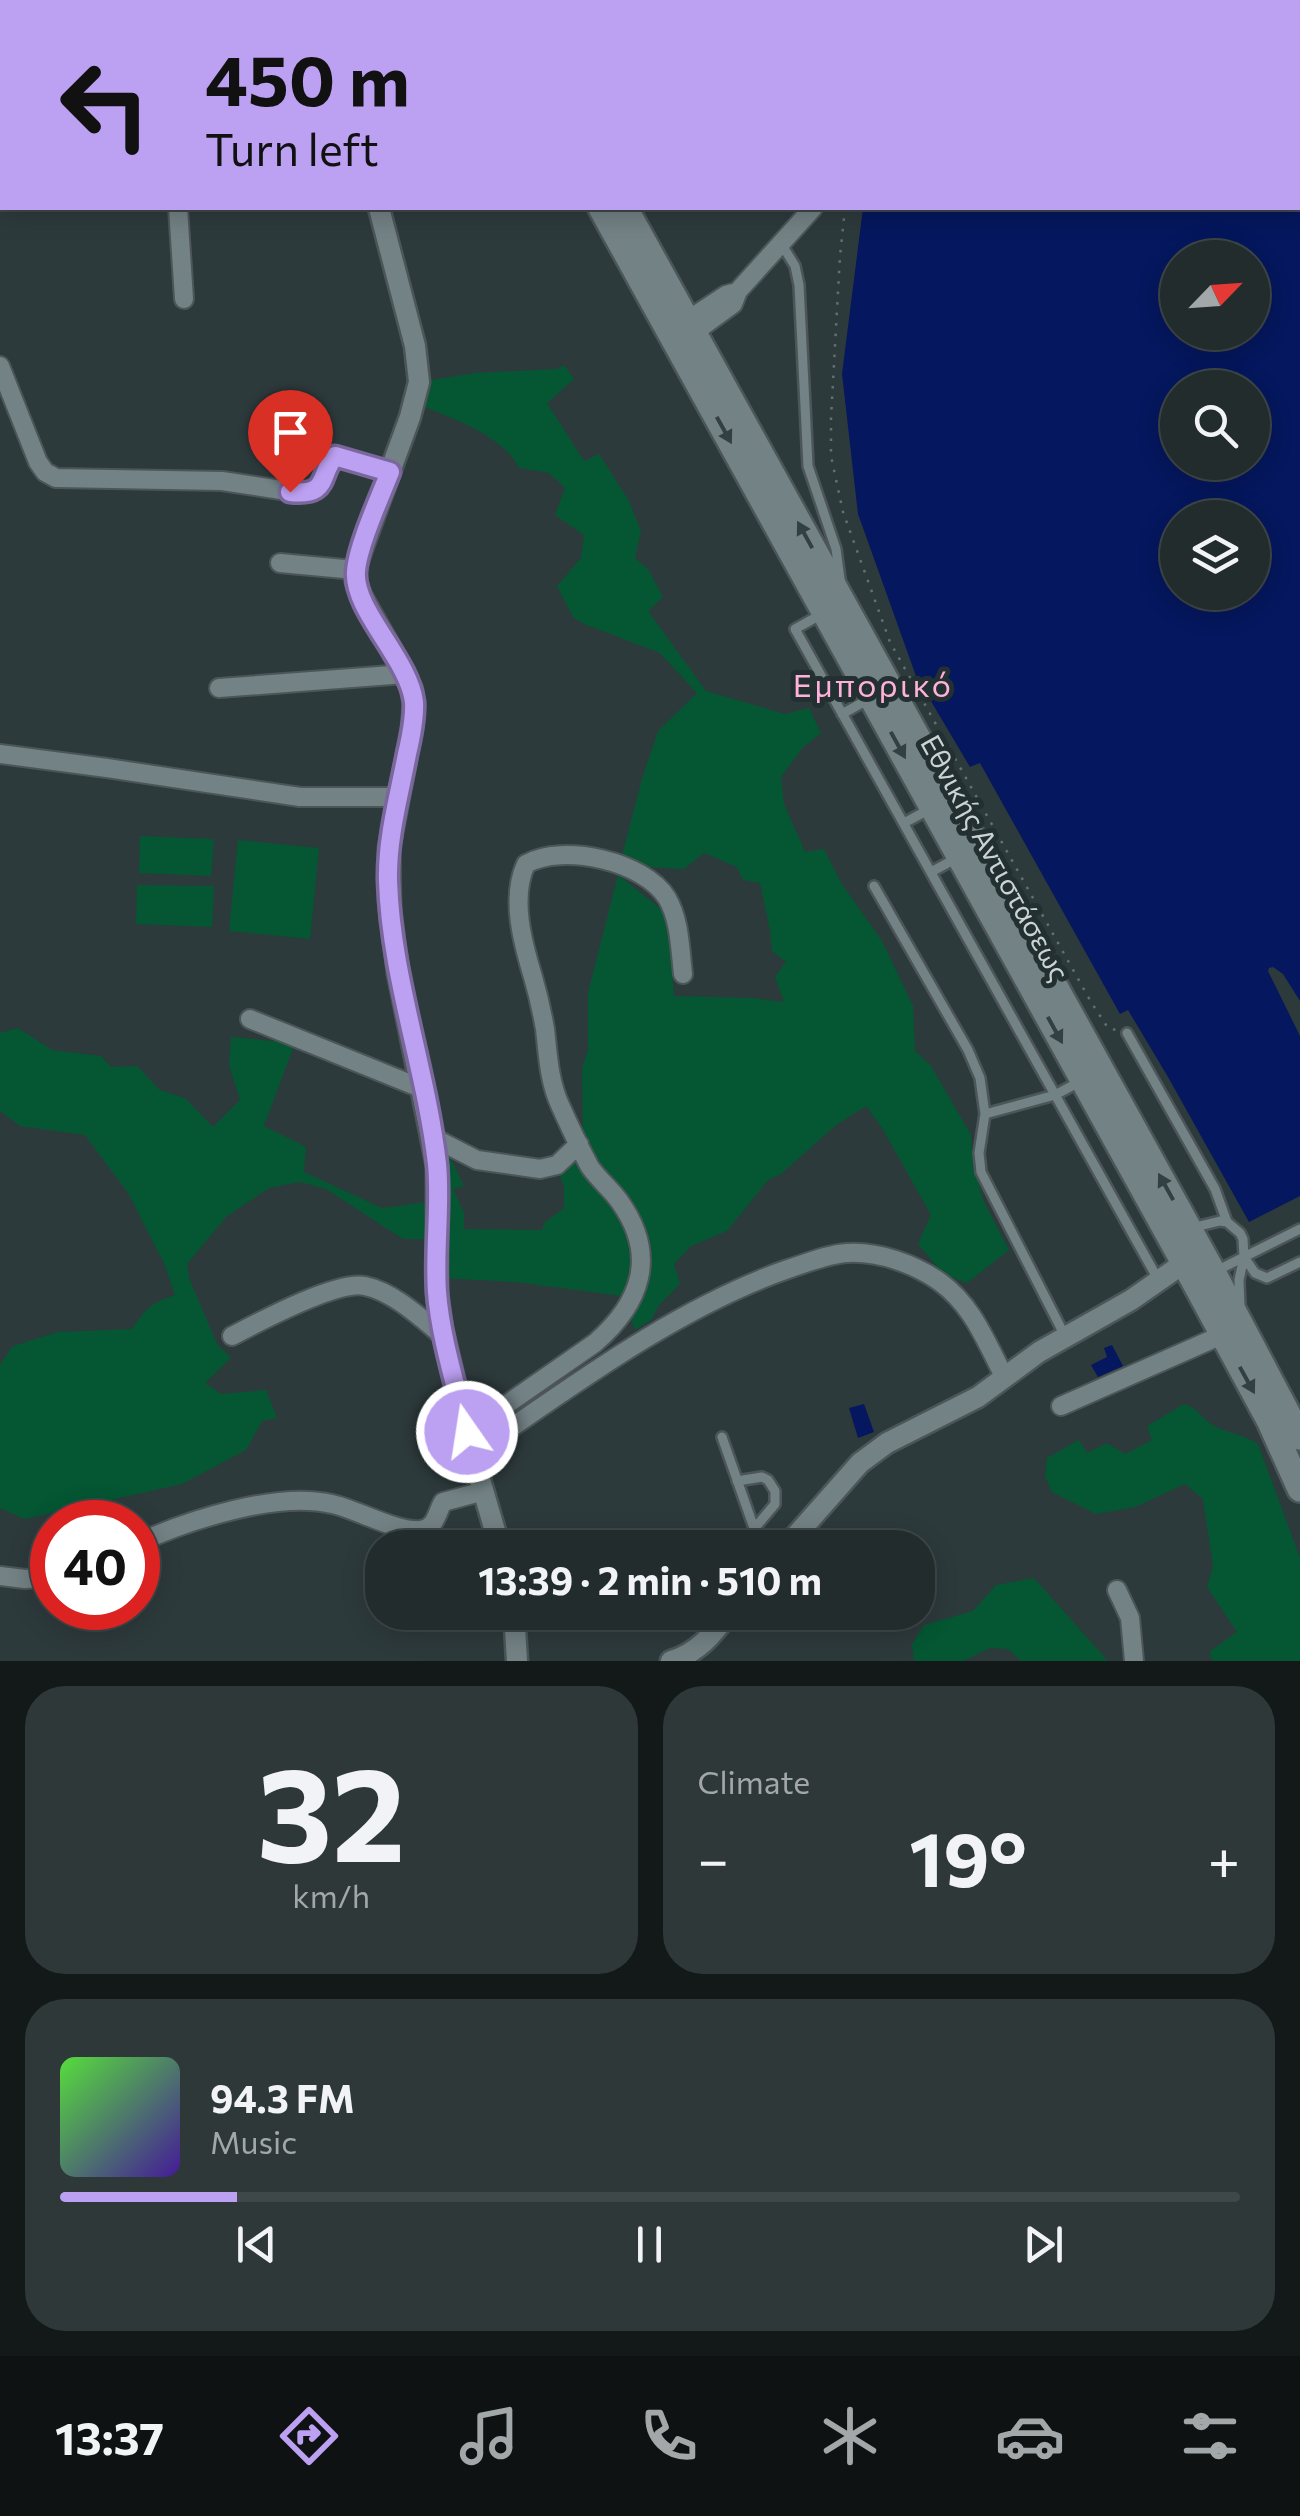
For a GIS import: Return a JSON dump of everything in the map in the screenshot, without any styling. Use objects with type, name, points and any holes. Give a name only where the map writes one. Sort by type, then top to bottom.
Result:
[{"type":"main road","name":"Εθνικής Αντιστάσεως","points":[[602,210],[682,333],[1189,1228],[1213,1272],[1233,1332],[1300,1489]]},
{"type":"main road","name":"Εθνικής Αντιστάσεως","points":[[626,210],[682,333]]},
{"type":"main road","name":"Εθνικής Αντιστάσεως","points":[[834,607],[872,698],[1184,1263],[1300,1437]]},
{"type":"street","points":[[178,210],[184,299]]},
{"type":"street","points":[[381,210],[415,346],[420,382],[356,570],[356,582],[412,690],[412,728],[389,848],[390,909],[398,973],[437,1166],[437,1294],[444,1337],[495,1530]]},
{"type":"street","points":[[682,333],[726,295],[738,292],[811,210]]},
{"type":"street","points":[[0,366],[38,462],[56,478],[222,481],[301,493],[324,480],[335,456],[390,472]]},
{"type":"street","points":[[280,564],[356,570]]},
{"type":"street","points":[[219,688],[406,674]]},
{"type":"street","points":[[0,754],[300,796],[398,798]]},
{"type":"street","points":[[467,1432],[595,1344],[624,1314],[642,1272],[641,1252],[630,1218],[590,1166],[553,1086],[544,1024],[523,948],[520,882],[526,864],[538,858],[581,856],[611,861],[648,878],[671,906],[683,974]]},
{"type":"street","points":[[250,1020],[423,1090]]},
{"type":"street","points":[[432,1137],[477,1160],[549,1169],[579,1144]]},
{"type":"street","points":[[473,1454],[584,1378],[702,1306],[765,1277],[847,1253],[901,1262],[939,1281],[972,1315],[1004,1376]]},
{"type":"street","points":[[800,1530],[873,1452],[978,1397],[1065,1336],[1120,1307],[1184,1263],[1199,1264],[1213,1272]]},
{"type":"street","points":[[232,1336],[284,1310],[354,1284],[382,1291],[444,1337]]},
{"type":"street","points":[[1061,1406],[1233,1332]]},
{"type":"street","points":[[160,1533],[250,1506],[314,1502],[424,1530],[434,1522],[443,1502],[484,1491]]},
{"type":"street","points":[[0,1576],[30,1579]]},
{"type":"street","points":[[1117,1590],[1130,1618],[1134,1661]]},
{"type":"street","points":[[515,1630],[517,1661]]},
{"type":"street","points":[[671,1661],[702,1645],[715,1630]]},
{"type":"lane","points":[[782,245],[799,285],[808,466],[840,566],[834,607],[795,629],[1159,1281]]},
{"type":"lane","points":[[842,714],[872,698]]},
{"type":"lane","points":[[904,824],[932,807]]},
{"type":"lane","points":[[931,872],[960,856]]},
{"type":"lane","points":[[874,886],[974,1063],[985,1114],[978,1153],[981,1172],[1065,1336]]},
{"type":"lane","points":[[1127,1033],[1215,1190],[1227,1222]]},
{"type":"lane","points":[[985,1114],[1055,1095],[1083,1080]]},
{"type":"lane","points":[[1189,1228],[1220,1221],[1240,1232],[1245,1247],[1233,1332]]},
{"type":"lane","points":[[1213,1272],[1300,1229]]},
{"type":"lane","points":[[1244,1257],[1263,1278],[1300,1262]]},
{"type":"lane","points":[[722,1437],[754,1529]]},
{"type":"lane","points":[[738,1481],[762,1477],[775,1490],[775,1504],[754,1529]]},
{"type":"path","points":[[845,210],[831,437],[831,456],[843,512],[899,659],[1091,1002],[1108,1028],[1127,1033]]},
{"type":"green space","points":[[564,365],[574,379],[547,403],[584,461],[599,454],[629,501],[641,531],[635,558],[648,569],[663,597],[648,611],[706,691],[785,714],[809,708],[821,733],[803,747],[781,777],[784,804],[805,852],[824,849],[841,883],[882,941],[913,1006],[915,1051],[931,1066],[971,1135],[983,1200],[1009,1250],[967,1283],[943,1274],[918,1244],[931,1215],[866,1106],[836,1125],[781,1174],[768,1180],[727,1231],[691,1246],[674,1264],[680,1284],[659,1305],[651,1320],[635,1330],[622,1296],[515,1282],[442,1278],[442,1239],[403,1239],[326,1189],[300,1182],[269,1188],[226,1217],[187,1264],[189,1278],[217,1344],[231,1358],[205,1383],[221,1394],[266,1390],[277,1418],[262,1421],[246,1450],[182,1484],[110,1500],[30,1500],[30,1518],[25,1519],[0,1508],[0,1365],[13,1346],[58,1332],[132,1329],[150,1307],[175,1295],[164,1263],[128,1193],[85,1135],[20,1126],[0,1111],[0,1033],[18,1028],[52,1050],[101,1056],[111,1067],[137,1066],[160,1090],[185,1098],[213,1127],[240,1100],[229,1065],[231,1037],[295,1043],[264,1126],[306,1147],[304,1172],[382,1208],[442,1200],[439,1145],[449,1150],[464,1186],[453,1189],[464,1213],[464,1229],[542,1230],[544,1223],[564,1208],[560,1175],[568,1148],[583,1138],[582,1068],[588,1049],[588,993],[618,875],[661,909],[669,928],[674,996],[784,1002],[775,977],[786,962],[772,951],[760,883],[743,880],[737,867],[704,853],[684,869],[646,867],[621,859],[658,731],[697,693],[660,653],[573,617],[557,586],[581,558],[584,535],[555,515],[565,488],[549,473],[519,468],[502,447],[476,430],[421,406],[419,382],[475,373],[557,369]]},
{"type":"green space","points":[[140,836],[214,839],[211,876],[139,873]]},
{"type":"green space","points":[[238,840],[319,848],[310,939],[229,931]]},
{"type":"green space","points":[[137,885],[214,886],[212,927],[136,924]]},
{"type":"green space","points":[[1184,1404],[1216,1427],[1258,1444],[1300,1558],[1300,1661],[1213,1661],[1209,1652],[1237,1632],[1207,1587],[1213,1566],[1203,1499],[1185,1484],[1135,1507],[1096,1514],[1052,1492],[1045,1476],[1047,1458],[1079,1440],[1087,1453],[1107,1443],[1125,1454],[1152,1440],[1147,1426]]},
{"type":"green space","points":[[1034,1578],[1108,1661],[1021,1661],[1008,1649],[990,1648],[963,1661],[914,1661],[912,1644],[921,1630],[935,1630],[935,1622],[973,1611],[996,1585]]},
{"type":"shaded area","points":[[863,210],[1300,210],[1300,1001],[1283,974],[1273,967],[1268,971],[1300,1036],[1300,1196],[1249,1222],[1128,1010],[1120,1014],[980,763],[970,767],[916,676],[858,514],[842,374]]},
{"type":"shaded area","points":[[1112,1345],[1123,1366],[1098,1377],[1091,1365],[1107,1357],[1104,1348]]},
{"type":"shaded area","points":[[864,1404],[874,1432],[858,1438],[849,1408]]},
{"type":"district","name":"Εμπορικό","points":[[873,686]]},
{"type":"route","points":[[290,492],[301,493],[319,486],[335,456],[390,472],[360,554],[356,582],[412,690],[412,728],[389,848],[390,909],[398,973],[437,1166],[437,1294],[442,1329],[467,1432]]}]
